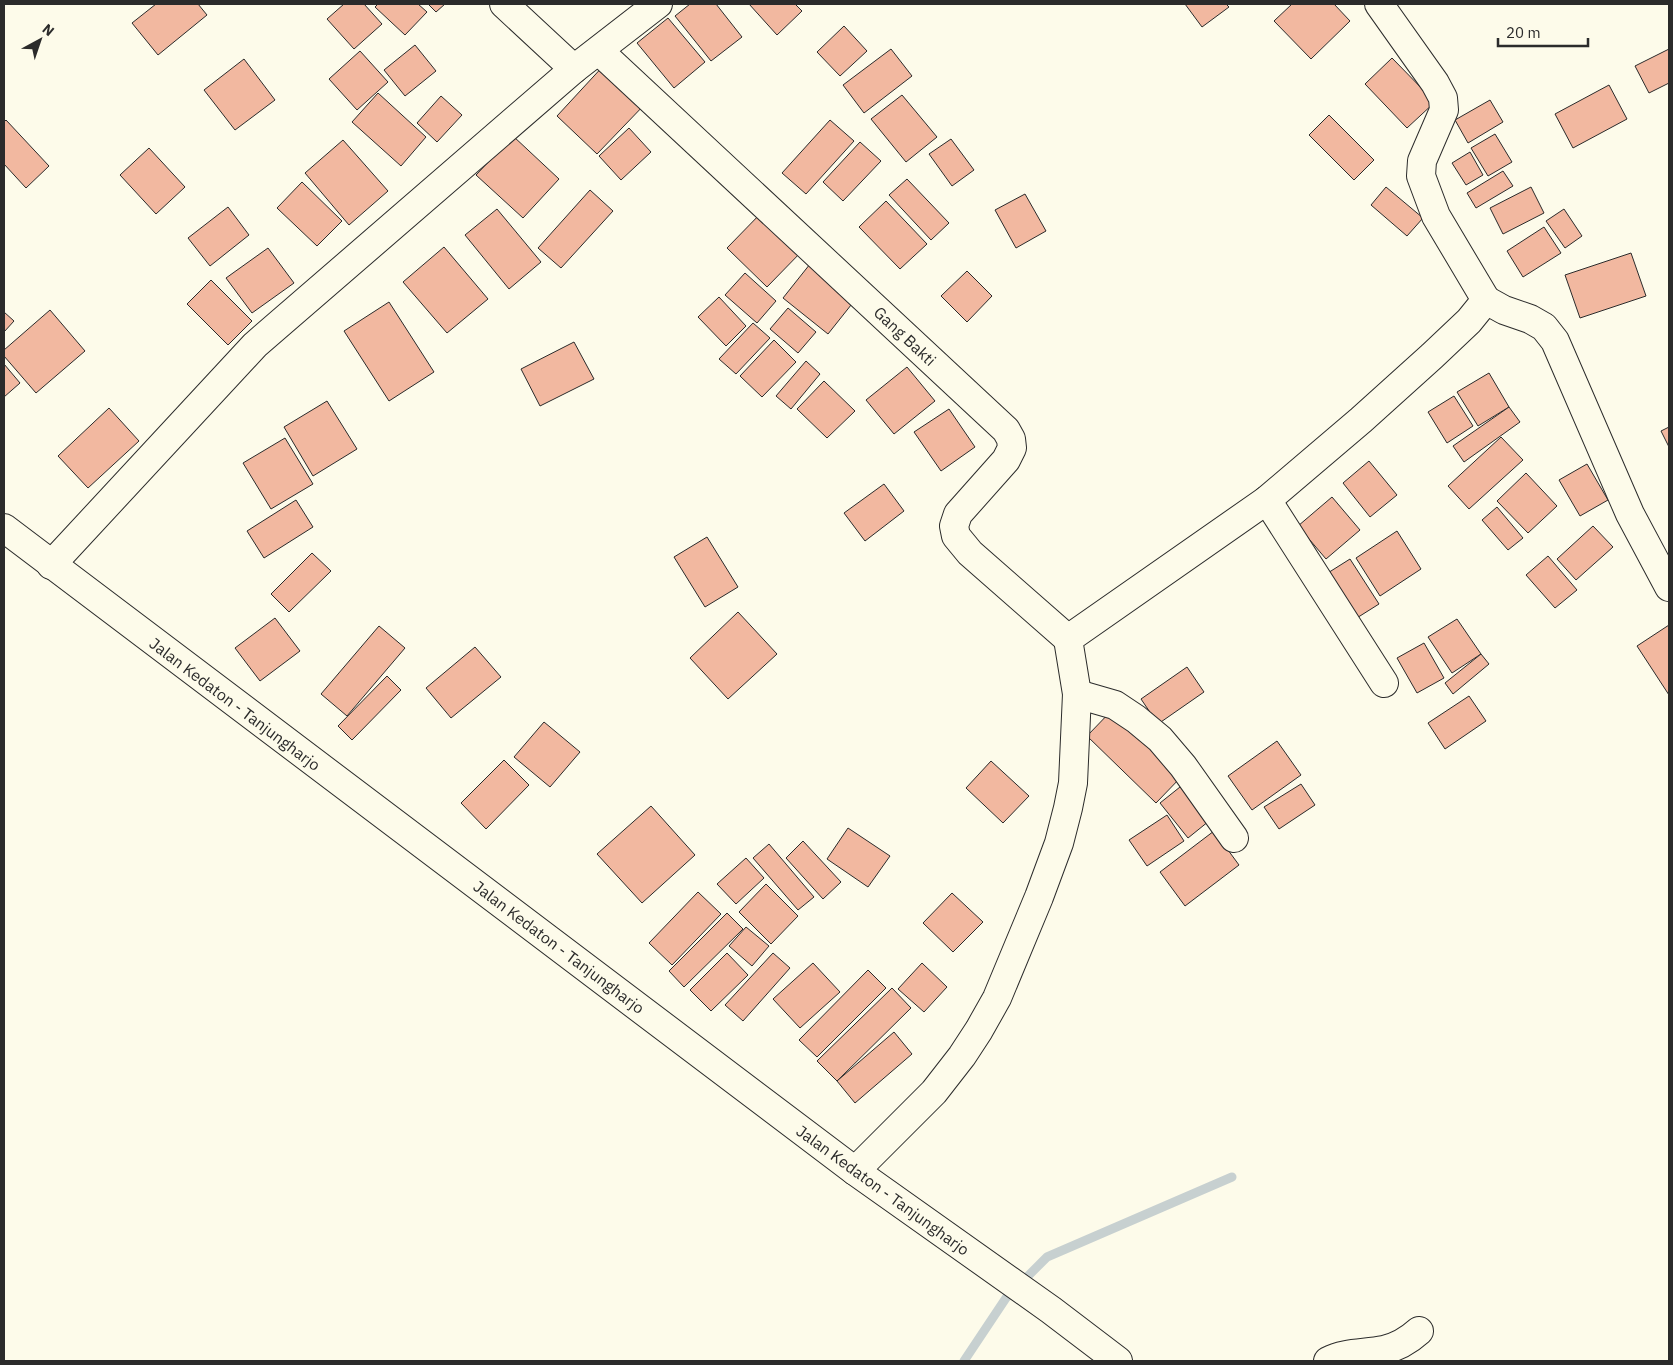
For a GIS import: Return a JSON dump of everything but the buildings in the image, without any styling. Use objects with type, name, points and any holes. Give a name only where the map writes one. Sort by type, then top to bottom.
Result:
[{"type":"street","points":[[504,4],[574,69]]},
{"type":"street","points":[[51,565],[255,345],[574,69],[658,4]]},
{"type":"street","points":[[1379,4],[1435,83],[1443,98],[1444,110],[1422,160],[1421,176],[1436,216],[1486,300],[1544,327],[1555,341],[1630,514],[1669,586]]},
{"type":"street","name":"Gang Bakti","points":[[599,50],[1006,430],[1011,439],[1012,448],[1006,460],[958,514],[954,526],[956,536],[970,553],[1068,639]]},
{"type":"street","points":[[855,1171],[934,1092],[962,1056],[980,1030],[1024,933],[1056,852],[1073,782],[1077,694],[1068,639],[1267,500],[1361,420],[1432,356],[1469,321],[1486,300]]},
{"type":"street","points":[[1267,500],[1384,683]]},
{"type":"street","name":"Jalan Kedaton - Tanjungharjo","points":[[4,528],[855,1171],[1051,1310],[1118,1361]]},
{"type":"street","points":[[1077,694],[1115,705],[1160,739],[1183,766],[1234,838]]},
{"type":"street","points":[[1328,1361],[1349,1354],[1386,1350],[1402,1343],[1419,1332]]},
{"type":"waterway","points":[[964,1361],[1006,1298],[1047,1257],[1232,1177]]}]
